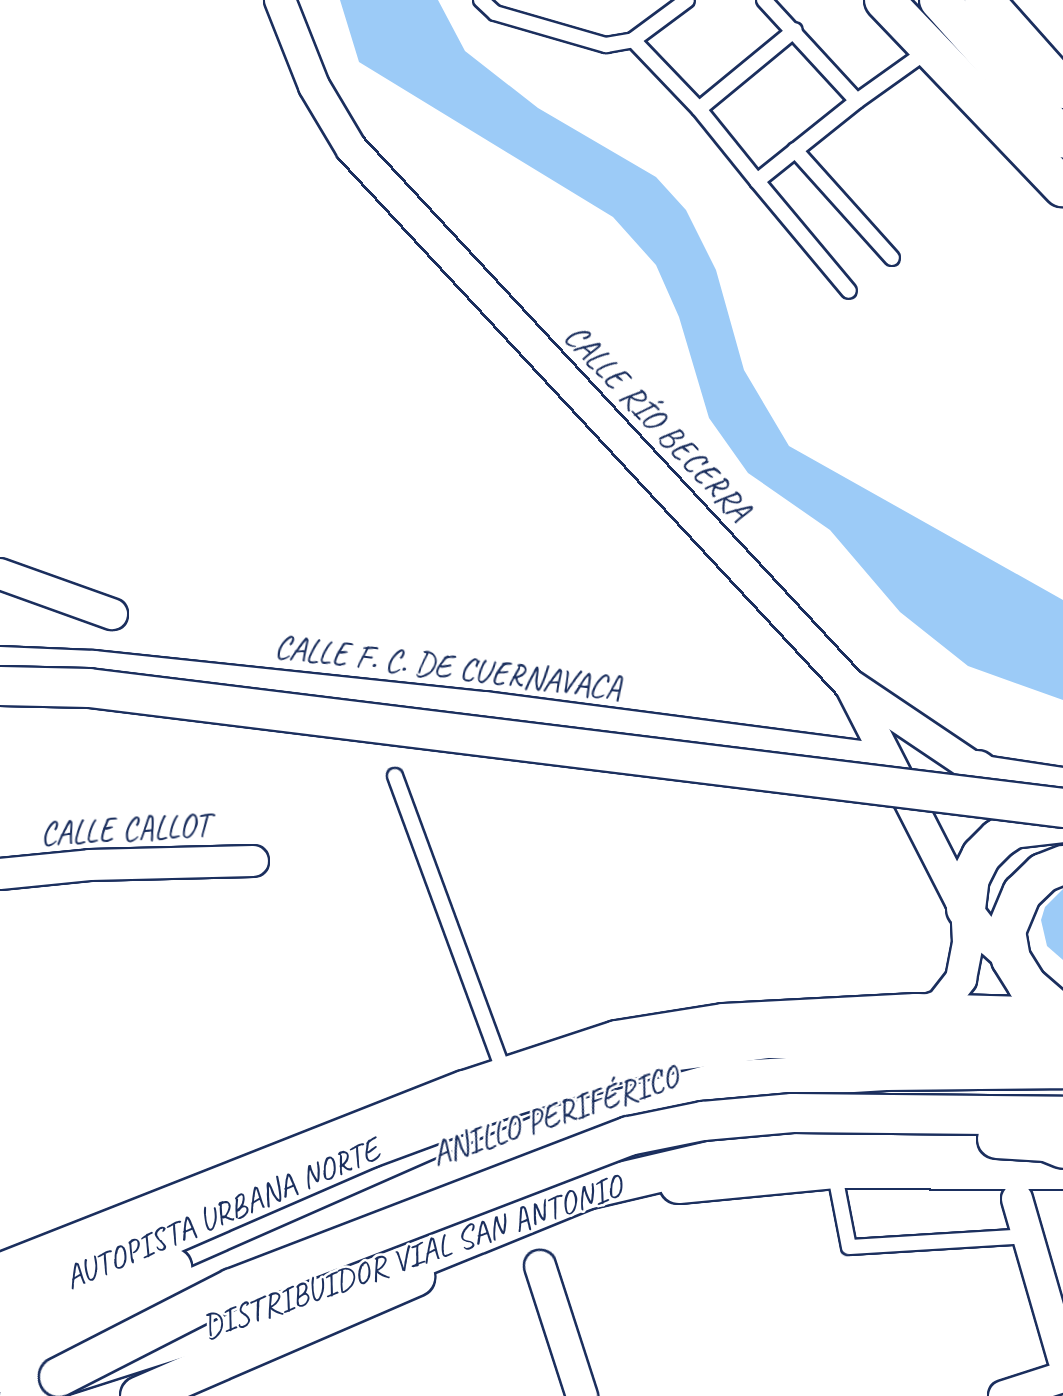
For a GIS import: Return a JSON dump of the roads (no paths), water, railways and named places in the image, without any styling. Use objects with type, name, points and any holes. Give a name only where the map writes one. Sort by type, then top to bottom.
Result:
[{"type":"main road","points":[[884,0],[1063,187]]},
{"type":"main road","points":[[939,0],[1063,138]]},
{"type":"main road","points":[[984,0],[1063,89]]},
{"type":"main road","points":[[0,686],[89,688],[1061,818]]},
{"type":"main road","points":[[977,770],[1031,811],[1061,818]]},
{"type":"main road","points":[[966,909],[970,878],[981,856],[998,839],[1013,829],[1061,818]]},
{"type":"main road","points":[[1063,865],[1037,877],[1014,905],[1006,931],[1011,959],[1032,991],[1063,1017]]},
{"type":"main road","points":[[0,1273],[505,1076],[617,1040],[724,1023],[916,1013],[1063,1017]]},
{"type":"main road","name":"AUTOPISTA URBANA NORTE","points":[[0,1309],[370,1149],[497,1101],[641,1056],[766,1039],[1063,1038]]},
{"type":"main road","name":"ANILLO PERIFÉRICO","points":[[0,1343],[480,1133],[720,1062],[1063,1054]]},
{"type":"main road","points":[[19,1396],[162,1324],[195,1321],[456,1217],[639,1128],[722,1081],[886,1071],[1063,1069]]},
{"type":"main road","points":[[639,1128],[730,1096],[831,1089],[1063,1087]]},
{"type":"main road","name":"ANILLO PERIFÉRICO","points":[[0,1392],[514,1189],[651,1144],[721,1130],[993,1097],[1063,1098]]},
{"type":"main road","points":[[639,1128],[793,1113],[1063,1116]]},
{"type":"main road","points":[[0,1373],[562,1125],[639,1128],[741,1137],[1063,1127]]},
{"type":"main road","points":[[959,1129],[1028,1140],[1063,1152]]},
{"type":"main road","name":"DISTRIBUIDOR VIAL SAN ANTONIO","points":[[59,1377],[382,1273],[586,1190],[722,1158],[808,1148],[894,1146],[1063,1152]]},
{"type":"main road","points":[[140,1396],[530,1227],[700,1179],[834,1169],[1063,1170]]},
{"type":"street","name":"CALLE RÍO BECERRA","points":[[281,0],[314,86],[351,148],[850,685],[966,909],[1011,959]]},
{"type":"street","points":[[0,574],[112,614]]},
{"type":"street","name":"CALLE F. C. DE CUERNAVACA","points":[[0,662],[94,666],[484,707],[887,760]]},
{"type":"street","points":[[850,685],[977,770],[1063,783]]},
{"type":"street","name":"CALLE CALLOT","points":[[0,874],[90,865],[253,861]]},
{"type":"street","name":"CALLE RÍO BECERRA","points":[[916,1013],[941,1005],[957,988],[968,942],[966,909]]},
{"type":"street","points":[[1017,1199],[1063,1357]]},
{"type":"street","points":[[540,1266],[582,1396]]},
{"type":"street","points":[[1004,1396],[1063,1377]]},
{"type":"lane","points":[[481,0],[495,13],[606,45],[633,40],[688,0]]},
{"type":"lane","points":[[764,0],[796,30],[857,101]]},
{"type":"lane","points":[[699,109],[796,30]]},
{"type":"lane","points":[[633,40],[699,109],[849,291]]},
{"type":"lane","points":[[757,181],[857,101],[931,48]]},
{"type":"lane","points":[[795,150],[892,258]]},
{"type":"lane","points":[[395,776],[505,1076]]},
{"type":"lane","points":[[834,1169],[849,1247],[1027,1236]]},
{"type":"water","points":[[340,0],[438,0],[465,51],[538,108],[656,177],[686,210],[716,270],[744,370],[789,446],[1063,600],[1063,700],[968,666],[900,612],[830,530],[748,473],[709,418],[679,317],[656,265],[613,217],[359,62]]},
{"type":"water","points":[[1063,889],[1063,960],[1047,946],[1041,920],[1045,907]]}]
